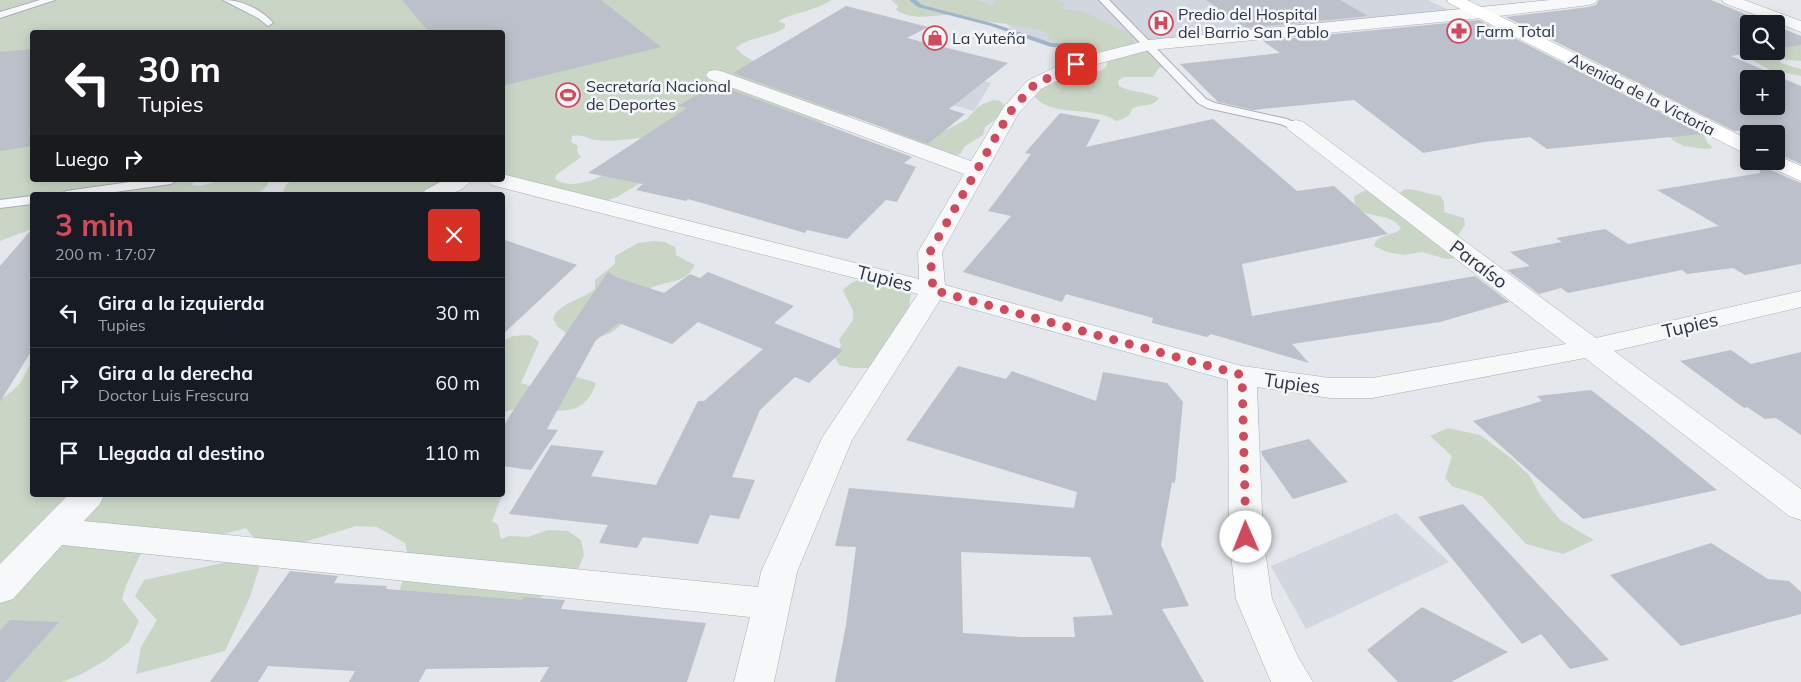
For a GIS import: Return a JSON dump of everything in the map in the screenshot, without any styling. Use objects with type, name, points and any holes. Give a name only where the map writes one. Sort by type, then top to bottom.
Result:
[{"type":"main road","name":"Avenida de la Victoria","points":[[1455,0],[1740,143]]},
{"type":"main road","points":[[1785,166],[1801,174]]},
{"type":"street","points":[[754,682],[780,572],[837,438],[933,290],[930,252],[1010,112],[1034,85],[1076,64],[1149,45],[1482,13],[1589,0]]},
{"type":"street","points":[[1730,0],[1801,26]]},
{"type":"street","points":[[715,75],[977,171]]},
{"type":"street","name":"Paraíso","points":[[1296,126],[1801,507]]},
{"type":"street","points":[[438,192],[456,182]]},
{"type":"street","name":"Tupies","points":[[505,182],[933,290],[1242,375],[1330,388],[1372,388],[1592,348],[1801,299]]},
{"type":"street","points":[[1242,375],[1246,537],[1254,599],[1284,668],[1293,682]]},
{"type":"street","points":[[0,588],[86,497]]},
{"type":"street","points":[[54,530],[771,604]]},
{"type":"lane","points":[[0,15],[50,0]]},
{"type":"lane","points":[[228,0],[261,16],[268,23]]},
{"type":"lane","name":"Paraíso","points":[[1104,0],[1202,101],[1210,106],[1282,121],[1296,126]]},
{"type":"lane","points":[[87,192],[157,182]]},
{"type":"lane","points":[[0,204],[30,200]]},
{"type":"shaded area","name":"Predio del Hospital del Barrio San Pablo","points":[[982,0],[1428,0],[1449,10],[1190,35],[1080,52],[1016,33]]},
{"type":"shaded area","points":[[920,63],[991,83],[974,111],[883,85]]},
{"type":"shaded area","points":[[1396,513],[1449,562],[1306,629],[1271,566]]},
{"type":"green space","name":"Secretaría Nacional de Deportes","points":[[0,0],[832,0],[778,21],[785,24],[785,28],[773,34],[747,41],[736,48],[743,55],[849,115],[825,123],[656,138],[604,141],[578,135],[572,136],[571,142],[578,146],[577,152],[581,157],[556,175],[555,179],[562,183],[570,184],[587,181],[619,168],[649,179],[604,201],[586,199],[563,189],[535,190],[505,179],[505,30],[30,30],[30,182],[194,182],[191,185],[200,186],[215,182],[268,182],[260,192],[30,192],[30,230],[0,241]]},
{"type":"green space","points":[[891,0],[980,0],[992,5],[996,0],[1057,0],[1065,4],[1061,9],[1084,12],[1132,35],[1135,46],[1107,51],[1076,49],[1053,41],[1047,37],[1049,33],[1022,26],[977,21],[955,15],[910,16],[896,10],[898,6]]},
{"type":"green space","points":[[1801,38],[1801,61],[1785,60],[1785,39]]},
{"type":"green space","points":[[1150,48],[1161,53],[1168,63],[1158,69],[1153,77],[1123,77],[1118,81],[1119,86],[1159,98],[1154,103],[1132,109],[1125,118],[1117,121],[1106,116],[1055,108],[1039,101],[1034,95],[1045,81],[1079,71],[1101,71],[1106,67],[1109,58]]},
{"type":"green space","points":[[1752,60],[1780,60],[1781,63],[1801,69],[1801,76],[1785,73],[1785,70],[1770,70]]},
{"type":"green space","points":[[994,100],[1000,101],[1005,106],[1000,116],[985,127],[983,135],[965,146],[961,153],[953,157],[887,133],[890,127],[935,136],[967,119],[978,107]]},
{"type":"green space","points":[[1635,104],[1654,107],[1667,119],[1703,133],[1707,142],[1713,148],[1705,149],[1684,146],[1674,141]]},
{"type":"green space","points":[[290,182],[461,182],[449,192],[283,192]]},
{"type":"green space","points":[[1410,189],[1440,196],[1444,202],[1444,212],[1464,218],[1465,225],[1457,237],[1458,258],[1446,259],[1422,252],[1403,255],[1387,252],[1374,246],[1380,238],[1401,229],[1397,223],[1390,219],[1360,210],[1355,204],[1354,196],[1366,190],[1398,195],[1403,190]]},
{"type":"green space","points":[[665,242],[675,247],[676,255],[695,265],[690,272],[680,279],[649,289],[624,322],[618,328],[605,335],[575,340],[557,326],[553,318],[561,308],[595,289],[595,280],[615,264],[615,256],[638,243]]},
{"type":"green space","points":[[877,272],[911,290],[909,308],[870,368],[853,368],[839,365],[834,355],[841,346],[839,340],[853,320],[853,311],[843,290],[851,283]]},
{"type":"green space","points":[[530,335],[539,342],[521,383],[534,387],[568,374],[596,383],[590,396],[583,404],[574,409],[552,411],[518,409],[505,412],[505,340],[513,336]]},
{"type":"green space","points":[[30,366],[30,497],[501,497],[492,521],[498,525],[501,539],[509,536],[528,537],[548,530],[568,531],[581,540],[584,555],[577,572],[560,587],[536,600],[487,612],[400,590],[408,557],[405,543],[377,527],[356,526],[288,547],[254,538],[246,528],[198,541],[143,549],[127,583],[122,599],[139,621],[129,642],[106,660],[80,675],[62,682],[0,682],[0,400],[18,386]]},
{"type":"green space","points":[[1448,428],[1480,435],[1511,458],[1529,475],[1540,495],[1560,520],[1594,540],[1563,554],[1526,544],[1482,496],[1452,486],[1445,478],[1452,456],[1430,436]]},
{"type":"green space","points":[[262,559],[250,597],[225,651],[136,674],[141,647],[157,620],[135,596],[144,580],[232,561]]},
{"type":"building","points":[[402,0],[601,0],[661,47],[505,85],[505,30],[427,30]]},
{"type":"building","points":[[1206,0],[1340,0],[1368,16],[1246,28]]},
{"type":"building","points":[[1599,0],[1711,0],[1748,15],[1740,15],[1740,54],[1731,56],[1764,70],[1740,70],[1740,115],[1785,115],[1785,79],[1801,86],[1801,164],[1785,157],[1785,125],[1740,125],[1740,130],[1734,131],[1506,17],[1596,5]]},
{"type":"building","points":[[846,6],[928,27],[907,38],[1008,63],[949,109],[965,114],[928,144],[733,73]]},
{"type":"building","points":[[1479,20],[1702,134],[1547,149],[1530,137],[1484,142],[1423,153],[1354,100],[1253,110],[1218,102],[1180,64],[1280,53],[1263,41]]},
{"type":"building","points":[[1785,30],[1801,36],[1801,45],[1785,48]]},
{"type":"building","points":[[30,49],[30,146],[0,151],[0,52]]},
{"type":"building","points":[[716,84],[912,157],[904,163],[916,167],[897,202],[886,200],[847,239],[807,230],[805,233],[688,199],[686,201],[636,190],[643,184],[588,173],[687,108],[678,106]]},
{"type":"building","points":[[1060,113],[1100,120],[1086,147],[1213,119],[1297,191],[1334,186],[1388,234],[1242,264],[1252,316],[1475,276],[1509,302],[1440,322],[1292,344],[1309,363],[1211,334],[1207,337],[1152,323],[1153,318],[1066,294],[1062,302],[963,272],[1011,216],[988,211],[1031,154],[1025,153]]},
{"type":"building","points":[[1760,170],[1771,170],[1801,183],[1801,264],[1745,275],[1733,268],[1687,274],[1682,270],[1568,293],[1561,288],[1539,294],[1507,270],[1530,266],[1510,252],[1562,242],[1556,238],[1605,229],[1628,244],[1719,226],[1657,190],[1760,173]]},
{"type":"building","points":[[30,231],[30,353],[0,402],[0,266]]},
{"type":"building","points":[[505,240],[577,265],[505,332]]},
{"type":"building","points":[[608,272],[616,277],[664,293],[690,274],[700,278],[708,272],[794,306],[774,323],[843,350],[809,383],[795,377],[760,410],[732,477],[755,480],[739,519],[710,515],[698,544],[643,537],[637,548],[599,543],[608,525],[509,514],[551,445],[604,451],[591,476],[656,485],[698,401],[704,401],[763,349],[698,322],[672,344],[619,323],[596,340],[547,429],[558,430],[531,470],[505,466],[505,423]]},
{"type":"building","points":[[1731,350],[1751,364],[1801,352],[1801,435],[1776,418],[1765,419],[1747,407],[1744,408],[1680,361]]},
{"type":"building","points":[[958,366],[1006,379],[1012,371],[1096,401],[1103,372],[1167,383],[1183,402],[1175,483],[1172,482],[1161,545],[1189,606],[1162,609],[1204,682],[835,682],[846,625],[856,547],[835,546],[849,488],[1074,508],[1077,492],[906,440]],"holes":[[[961,552],[1090,557],[1113,615],[1073,617],[1075,637],[1020,637],[963,633]]]},
{"type":"building","points":[[1591,390],[1717,490],[1583,519],[1473,421],[1542,401],[1537,396]]},
{"type":"building","points":[[1309,439],[1348,482],[1293,499],[1261,451]]},
{"type":"building","points":[[1463,504],[1609,660],[1570,669],[1541,634],[1522,644],[1418,517]]},
{"type":"building","points":[[1711,543],[1768,579],[1789,581],[1801,592],[1801,614],[1681,646],[1610,575]]},
{"type":"building","points":[[290,571],[338,576],[334,583],[387,586],[386,589],[522,600],[524,597],[565,600],[561,609],[706,623],[687,682],[540,682],[549,667],[426,669],[419,682],[349,682],[355,671],[268,666],[258,682],[210,682]]},
{"type":"building","points":[[1422,607],[1508,652],[1451,682],[1398,682],[1367,650]]},
{"type":"building","points":[[10,620],[59,622],[5,682],[0,682],[0,631]]},
{"type":"waterway","points":[[912,0],[920,6],[993,25],[1051,45],[1082,46]]},
{"type":"place","name":"Predio del Hospital del Barrio San Pablo","points":[[1161,23]]},
{"type":"place","name":"Farm Total","points":[[1459,31]]},
{"type":"place","name":"La Yuteña","points":[[935,38]]},
{"type":"place","name":"Secretaría Nacional de Deportes","points":[[568,95]]},
{"type":"route","points":[[1076,64],[1034,85],[1010,112],[930,252],[933,290],[1242,375],[1246,537]]}]
